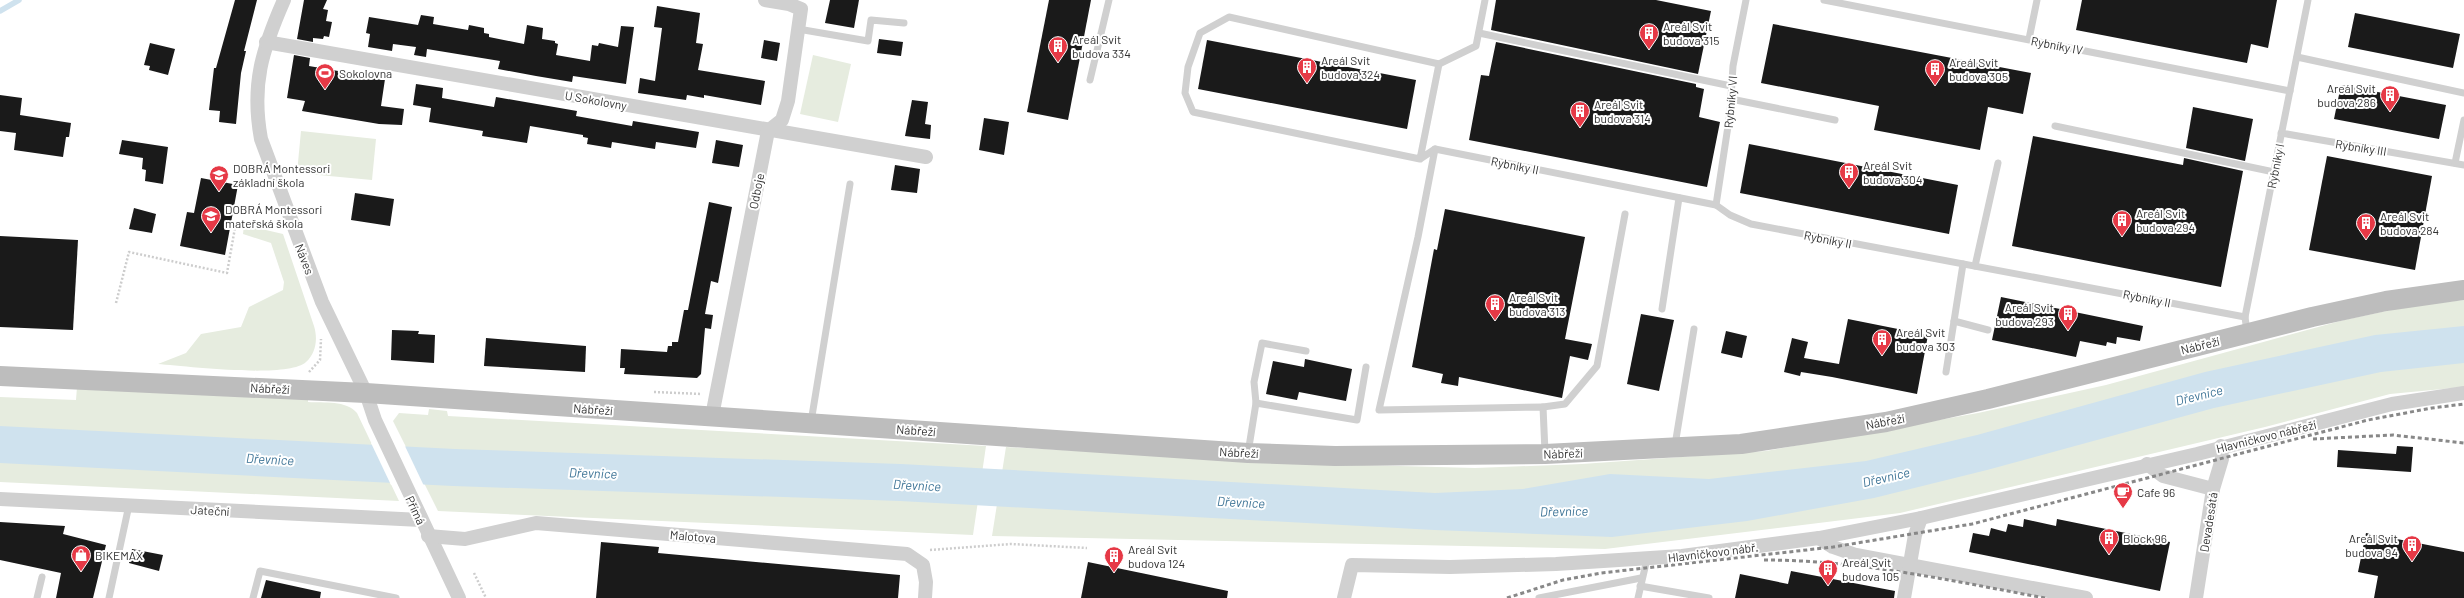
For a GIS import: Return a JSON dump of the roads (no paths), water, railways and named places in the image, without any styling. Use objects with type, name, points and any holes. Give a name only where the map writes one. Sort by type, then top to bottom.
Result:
[{"type":"street","name":"Náves","points":[[284,0],[266,42],[256,96],[261,139],[322,302],[366,394],[375,420]]},
{"type":"street","points":[[765,0],[789,4],[801,9],[788,101],[782,120],[768,131]]},
{"type":"street","name":"U Sokolovny","points":[[266,42],[768,131],[926,157]]},
{"type":"street","name":"Odboje","points":[[712,416],[768,131]]},
{"type":"street","name":"Nábřeží","points":[[0,376],[366,394],[1248,453],[1334,456],[1546,454],[1675,449],[1741,444],[1886,422],[1988,399],[2246,325],[2386,301],[2464,290]]},
{"type":"street","name":"Hlavničkovo nábřeží","points":[[2068,482],[2197,454],[2221,446],[2392,404],[2464,392]]},
{"type":"street","name":"Přímá","points":[[375,420],[428,536],[459,598]]},
{"type":"street","name":"Devadesátá","points":[[2196,598],[2213,488],[2222,459],[2221,446]]},
{"type":"street","points":[[2147,464],[2163,476],[2213,488]]},
{"type":"street","name":"Hlavničkovo nábř.","points":[[1344,598],[1352,565],[1450,567],[1647,559],[1819,538],[1921,518],[2068,482]]},
{"type":"street","name":"Jateční","points":[[0,499],[421,520]]},
{"type":"street","points":[[1904,598],[1915,535],[1921,518]]},
{"type":"street","name":"Malotova","points":[[428,536],[464,539],[536,523],[907,554],[923,565],[926,582],[925,598]]},
{"type":"street","points":[[1819,538],[1833,547],[1856,556],[1911,564],[2086,598]]},
{"type":"lane","points":[[1090,80],[1109,0]]},
{"type":"lane","points":[[1435,149],[1420,159],[1193,112],[1185,93],[1188,67],[1200,33],[1229,17],[1439,64],[1476,46],[1485,0]]},
{"type":"lane","name":"Rybníky VI","points":[[1716,205],[1732,86],[1733,66],[1746,0]]},
{"type":"lane","name":"Rybníky IV","points":[[1824,0],[2290,91]]},
{"type":"lane","points":[[2029,39],[2037,0]]},
{"type":"lane","name":"Rybníky I","points":[[2246,325],[2281,133],[2308,0]]},
{"type":"lane","points":[[798,29],[868,41],[871,20],[904,23]]},
{"type":"lane","points":[[1478,33],[1732,86]]},
{"type":"lane","points":[[2297,57],[2464,93]]},
{"type":"lane","points":[[1420,159],[1439,64]]},
{"type":"lane","points":[[1730,99],[1835,120]]},
{"type":"lane","points":[[2455,163],[2464,120]]},
{"type":"lane","points":[[2055,126],[2274,172]]},
{"type":"lane","name":"Rybníky III","points":[[2281,133],[2464,165]]},
{"type":"lane","points":[[1435,149],[1418,237],[1379,410],[1543,407],[1565,404],[1597,366],[1625,214]]},
{"type":"lane","name":"Rybníky II","points":[[1435,149],[1716,205],[1730,215],[1751,224],[1975,266],[2246,325]]},
{"type":"lane","points":[[1975,266],[1998,162]]},
{"type":"lane","points":[[811,423],[850,184]]},
{"type":"lane","points":[[1662,309],[1679,198]]},
{"type":"lane","points":[[1946,372],[1963,264]]},
{"type":"lane","points":[[1954,321],[1988,330]]},
{"type":"lane","points":[[1675,449],[1694,329]]},
{"type":"lane","points":[[1248,453],[1256,404],[1254,382],[1262,343],[1306,351]]},
{"type":"lane","points":[[1256,404],[1357,420],[1366,367]]},
{"type":"lane","points":[[1543,407],[1546,454]]},
{"type":"lane","points":[[108,598],[129,506]]},
{"type":"lane","points":[[1638,598],[1647,559]]},
{"type":"lane","points":[[253,598],[260,571],[396,598]]},
{"type":"lane","points":[[38,598],[42,577]]},
{"type":"lane","points":[[1539,598],[1641,582],[1709,598]]},
{"type":"water","name":"Dřevnice","points":[[2464,326],[2464,363],[2381,372],[2214,408],[1987,470],[1874,498],[1747,521],[1612,537],[1434,530],[900,501],[453,486],[0,463],[0,426],[455,449],[901,464],[1435,493],[1523,489],[1610,474],[1709,479],[1866,461],[1977,435],[2205,372],[2375,335]]},
{"type":"waterway","points":[[0,11],[19,0]]},
{"type":"railway","points":[[1507,598],[1563,580],[1601,573],[1833,547],[1972,524],[2368,420],[2432,408],[2464,404]]},
{"type":"railway","points":[[2313,439],[2393,435],[2464,443]]},
{"type":"railway","points":[[1764,560],[1800,561],[1870,568],[2045,598]]},
{"type":"place","name":"Areál Svit budova 315","points":[[1649,50]]},
{"type":"place","name":"Areál Svit budova 334","points":[[1058,63]]},
{"type":"place","name":"Areál Svit budova 324","points":[[1307,84]]},
{"type":"place","name":"Areál Svit budova 305","points":[[1935,86]]},
{"type":"place","name":"Sokolovna","points":[[325,90]]},
{"type":"place","name":"Areál Svit budova 286","points":[[2390,112]]},
{"type":"place","name":"Areál Svit budova 314","points":[[1580,128]]},
{"type":"place","name":"Areál Svit budova 304","points":[[1849,189]]},
{"type":"place","name":"DOBRÁ Montessori základní škola","points":[[219,192]]},
{"type":"place","name":"DOBRÁ Montessori mateřská škola","points":[[211,233]]},
{"type":"place","name":"Areál Svit budova 294","points":[[2122,237]]},
{"type":"place","name":"Areál Svit budova 284","points":[[2366,240]]},
{"type":"place","name":"Areál Svit budova 313","points":[[1495,321]]},
{"type":"place","name":"Areál Svit budova 293","points":[[2068,331]]},
{"type":"place","name":"Areál Svit budova 303","points":[[1882,356]]},
{"type":"place","name":"Cafe 96","points":[[2123,509]]},
{"type":"place","name":"Block 96","points":[[2109,555]]},
{"type":"place","name":"Areál Svit budova 94","points":[[2412,562]]},
{"type":"place","name":"BIKEMAX","points":[[81,572]]},
{"type":"place","name":"Areál Svit budova 124","points":[[1114,573]]},
{"type":"place","name":"Areál Svit budova 105","points":[[1828,586]]}]
